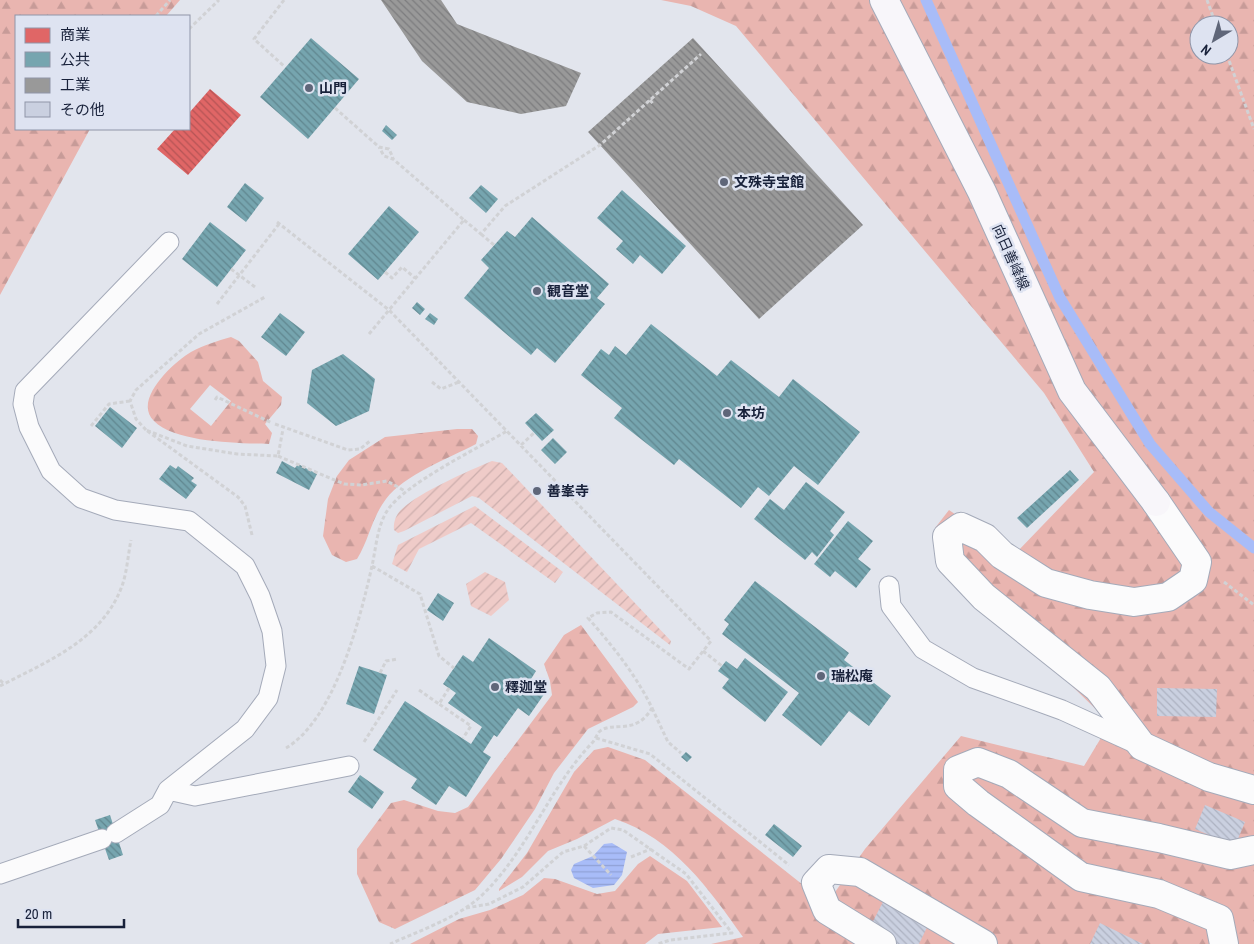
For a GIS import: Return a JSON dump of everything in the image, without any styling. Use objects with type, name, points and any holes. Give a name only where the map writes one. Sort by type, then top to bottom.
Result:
[{"type":"main road","name":"向日善峰線","points":[[884,0],[982,192],[1072,391],[1156,502]]},
{"type":"street","points":[[1156,502],[1197,562],[1193,580],[1168,597],[1134,602],[1090,595],[1046,582],[1002,555],[985,538],[961,527],[947,537],[950,561],[984,597],[1098,688],[1142,746],[1209,777],[1254,790]]},
{"type":"street","points":[[1224,944],[1219,918],[1159,894],[1081,877],[978,804],[958,786],[958,770],[978,762],[1009,774],[1082,823],[1159,838],[1230,855],[1254,850]]},
{"type":"street","points":[[882,944],[827,910],[816,884],[829,869],[860,872],[983,944]]},
{"type":"lane","points":[[0,874],[109,836],[160,805],[168,790],[245,729],[268,698],[276,666],[272,631],[260,596],[245,566],[189,521],[114,510],[81,498],[51,471],[29,427],[23,404],[25,391],[169,242]]},
{"type":"lane","points":[[889,586],[891,606],[923,649],[973,678],[1062,710],[1142,746]]},
{"type":"lane","points":[[168,790],[195,796],[349,766]]},
{"type":"path","points":[[157,15],[170,0]]},
{"type":"path","points":[[190,28],[219,0]]},
{"type":"path","points":[[284,0],[254,39],[285,67]]},
{"type":"path","points":[[1207,0],[1212,15]]},
{"type":"path","points":[[481,234],[505,206],[600,145],[701,54]]},
{"type":"path","points":[[1231,65],[1254,129]]},
{"type":"path","points":[[650,100],[654,105]]},
{"type":"path","points":[[335,108],[379,147],[384,156],[393,159],[494,245]]},
{"type":"path","points":[[379,147],[389,149],[393,159]]},
{"type":"path","points":[[370,334],[464,220]]},
{"type":"path","points":[[216,304],[278,223],[389,310],[711,641],[689,669],[610,612],[597,613],[588,618],[607,640],[645,693],[668,742],[681,753]]},
{"type":"path","points":[[385,272],[392,278],[402,267],[415,278]]},
{"type":"path","points":[[232,269],[254,287]]},
{"type":"path","points":[[254,545],[245,506],[238,497],[146,430],[136,419],[130,401],[136,390],[199,334],[265,297]]},
{"type":"path","points":[[432,382],[441,389],[459,382]]},
{"type":"path","points":[[215,400],[217,397],[283,429],[348,450],[360,449],[370,441]]},
{"type":"path","points":[[91,426],[102,416],[109,404],[130,401]]},
{"type":"path","points":[[278,456],[283,429]]},
{"type":"path","points":[[146,430],[187,446],[237,454],[278,456],[344,484],[360,485],[387,480],[405,491]]},
{"type":"path","points":[[284,749],[298,740],[327,700],[352,645],[372,566],[376,542],[388,510],[405,491],[507,431]]},
{"type":"path","points":[[522,445],[534,433]]},
{"type":"path","points":[[0,686],[52,660],[92,633],[111,609],[122,585],[136,513]]},
{"type":"path","points":[[372,566],[420,594],[439,656],[454,668]]},
{"type":"path","points":[[703,651],[722,666]]},
{"type":"path","points":[[380,673],[386,661],[397,659]]},
{"type":"path","points":[[0,680],[4,684]]},
{"type":"path","points":[[439,704],[449,688]]},
{"type":"path","points":[[349,766],[397,690]]},
{"type":"path","points":[[418,690],[471,726],[463,738]]},
{"type":"path","points":[[390,944],[465,909],[482,896],[511,862],[579,756],[600,732],[641,721],[652,708]]},
{"type":"path","points":[[596,738],[650,754],[801,876],[816,884]]},
{"type":"path","points":[[465,909],[489,904],[523,887],[563,852],[584,846],[611,828],[623,830],[694,882],[732,933],[670,940],[658,944]]},
{"type":"path","points":[[584,846],[611,875]]},
{"type":"path","points":[[632,857],[651,849]]},
{"type":"green space","points":[[0,0],[180,0],[167,15],[15,15],[15,130],[89,130],[0,295]]},
{"type":"green space","points":[[661,0],[1254,0],[1254,944],[711,944],[743,937],[703,884],[672,852],[636,828],[615,819],[577,839],[548,851],[522,877],[499,891],[527,853],[574,772],[594,750],[608,747],[645,760],[817,896],[824,908],[865,849],[961,736],[1084,766],[1110,723],[995,611],[941,545],[935,528],[949,510],[1014,555],[1094,472],[1044,393],[736,26],[691,6]]},
{"type":"green space","points":[[231,337],[239,341],[258,362],[263,381],[282,397],[281,405],[265,424],[272,433],[269,444],[192,438],[177,434],[154,421],[149,412],[148,403],[158,382],[166,373],[191,352]],"holes":[[[210,385],[231,401],[211,426],[190,409]]]},
{"type":"green space","points":[[472,429],[478,436],[476,444],[415,475],[394,490],[377,513],[357,559],[346,562],[332,555],[323,536],[328,499],[337,476],[349,460],[385,437]]},
{"type":"green space","points":[[581,625],[638,702],[633,707],[588,729],[554,773],[535,809],[501,859],[475,890],[395,929],[379,922],[357,874],[357,849],[391,803],[404,800],[438,811],[455,813],[468,807],[552,695],[550,681],[544,664],[564,635]]},
{"type":"green space","points":[[650,856],[687,881],[722,927],[658,934],[645,944],[410,944],[459,919],[490,910],[523,895],[544,878],[555,879],[597,894],[615,891],[638,864]]},
{"type":"shaded area","points":[[492,461],[502,463],[671,641],[670,645],[479,498],[472,496],[404,531],[398,533],[394,530],[398,513],[410,502],[445,482]]},
{"type":"shaded area","points":[[475,506],[563,572],[555,583],[471,523],[419,549],[407,572],[392,564],[398,545]]},
{"type":"shaded area","points":[[485,572],[505,582],[509,600],[491,616],[471,606],[466,584]]},
{"type":"water","points":[[612,843],[627,852],[622,875],[614,885],[593,888],[574,878],[571,870],[574,864],[593,856],[604,844]]},
{"type":"building: 商業","points":[[210,89],[241,115],[188,175],[157,149],[174,130],[190,130],[190,112]]},
{"type":"building: 公共","name":"山門","points":[[311,38],[359,79],[308,139],[260,97]]},
{"type":"building: 公共","name":"文殊寺宝館","points":[[685,76],[698,90],[711,78],[826,204],[822,208],[846,234],[760,312],[621,160],[635,147],[622,134]]},
{"type":"building: 公共","points":[[386,125],[397,135],[392,140],[382,131]]},
{"type":"building: 公共","points":[[245,183],[264,198],[246,222],[227,207]]},
{"type":"building: 公共","points":[[481,185],[498,199],[486,213],[469,198]]},
{"type":"building: 公共","points":[[622,190],[686,246],[662,274],[640,255],[633,264],[616,249],[623,241],[597,218]]},
{"type":"building: 公共","points":[[389,206],[419,232],[378,280],[348,254]]},
{"type":"building: 公共","name":"観音堂","points":[[532,217],[609,284],[597,298],[605,304],[555,363],[537,348],[531,355],[464,298],[489,268],[481,260],[507,231],[515,237]]},
{"type":"building: 公共","points":[[210,222],[246,250],[217,287],[182,259]]},
{"type":"building: 公共","points":[[417,302],[425,309],[420,315],[412,308]]},
{"type":"building: 公共","points":[[280,313],[305,332],[286,356],[261,337]]},
{"type":"building: 公共","points":[[430,313],[438,319],[434,325],[425,319]]},
{"type":"building: 公共","name":"本坊","points":[[651,324],[717,376],[731,360],[779,397],[793,379],[860,432],[818,485],[794,466],[769,496],[758,487],[741,508],[679,459],[674,465],[614,418],[622,408],[581,375],[601,349],[609,355],[615,346],[626,355]]},
{"type":"building: 公共","points":[[343,354],[375,379],[369,411],[336,426],[307,403],[312,370]]},
{"type":"building: 公共","points":[[110,407],[137,428],[122,448],[95,426]]},
{"type":"building: 公共","points":[[536,413],[554,430],[542,441],[525,423]]},
{"type":"building: 公共","points":[[553,438],[567,452],[555,464],[541,450]]},
{"type":"building: 公共","points":[[282,461],[295,468],[298,464],[317,474],[309,490],[276,473]]},
{"type":"building: 公共","points":[[170,465],[176,469],[178,466],[194,478],[191,481],[197,485],[186,499],[159,479]]},
{"type":"building: 公共","points":[[1070,470],[1079,480],[1027,528],[1017,518]]},
{"type":"building: 公共","points":[[806,482],[845,512],[830,531],[834,535],[817,557],[812,552],[805,560],[754,519],[770,499],[784,510]]},
{"type":"building: 公共","points":[[848,521],[873,541],[858,559],[871,569],[856,588],[835,571],[830,577],[814,564]]},
{"type":"building: 公共","name":"瑞松庵","points":[[755,581],[849,653],[844,660],[891,696],[869,726],[849,711],[821,746],[782,715],[799,693],[722,634],[729,624],[724,620]]},
{"type":"building: 公共","points":[[438,593],[454,603],[443,621],[427,610]]},
{"type":"building: 公共","points":[[489,638],[536,671],[531,679],[547,690],[529,716],[518,708],[497,737],[494,735],[483,752],[491,757],[466,797],[449,786],[436,805],[411,788],[417,779],[373,750],[405,701],[471,744],[482,727],[448,703],[456,693],[443,684],[463,655],[473,662]]},
{"type":"building: 公共","points":[[745,658],[788,692],[765,722],[722,688],[729,679],[718,671],[726,661],[737,669]]},
{"type":"building: 公共","points":[[359,666],[387,675],[374,714],[346,704]]},
{"type":"building: 公共","points":[[686,752],[692,757],[687,762],[681,757]]},
{"type":"building: 公共","points":[[360,775],[384,792],[372,809],[348,792]]},
{"type":"building: 公共","points":[[110,815],[123,855],[109,860],[95,820]]},
{"type":"building: 公共","points":[[774,824],[802,846],[793,857],[765,835]]},
{"type":"building: 工業","points":[[381,0],[441,0],[457,24],[581,73],[566,106],[521,114],[467,102],[422,61]]},
{"type":"building: 工業","name":"文殊寺宝館","points":[[693,38],[863,225],[759,319],[588,132]]},
{"type":"building: その他","points":[[1157,688],[1217,689],[1216,717],[1157,716]]},
{"type":"building: その他","points":[[1205,805],[1245,822],[1235,846],[1195,829]]},
{"type":"building: その他","points":[[887,894],[932,917],[919,944],[893,944],[868,931]]},
{"type":"building: その他","points":[[1100,923],[1143,944],[1090,944]]},
{"type":"waterway","points":[[926,0],[1060,298],[1150,444],[1209,512],[1254,548]]},
{"type":"place","name":"山門","points":[[309,88]]},
{"type":"place","name":"文殊寺宝館","points":[[724,182]]},
{"type":"place","name":"観音堂","points":[[537,291]]},
{"type":"place","name":"本坊","points":[[727,413]]},
{"type":"place","name":"善峯寺","points":[[537,491]]},
{"type":"place","name":"瑞松庵","points":[[821,676]]},
{"type":"place","name":"釋迦堂","points":[[495,687]]}]
